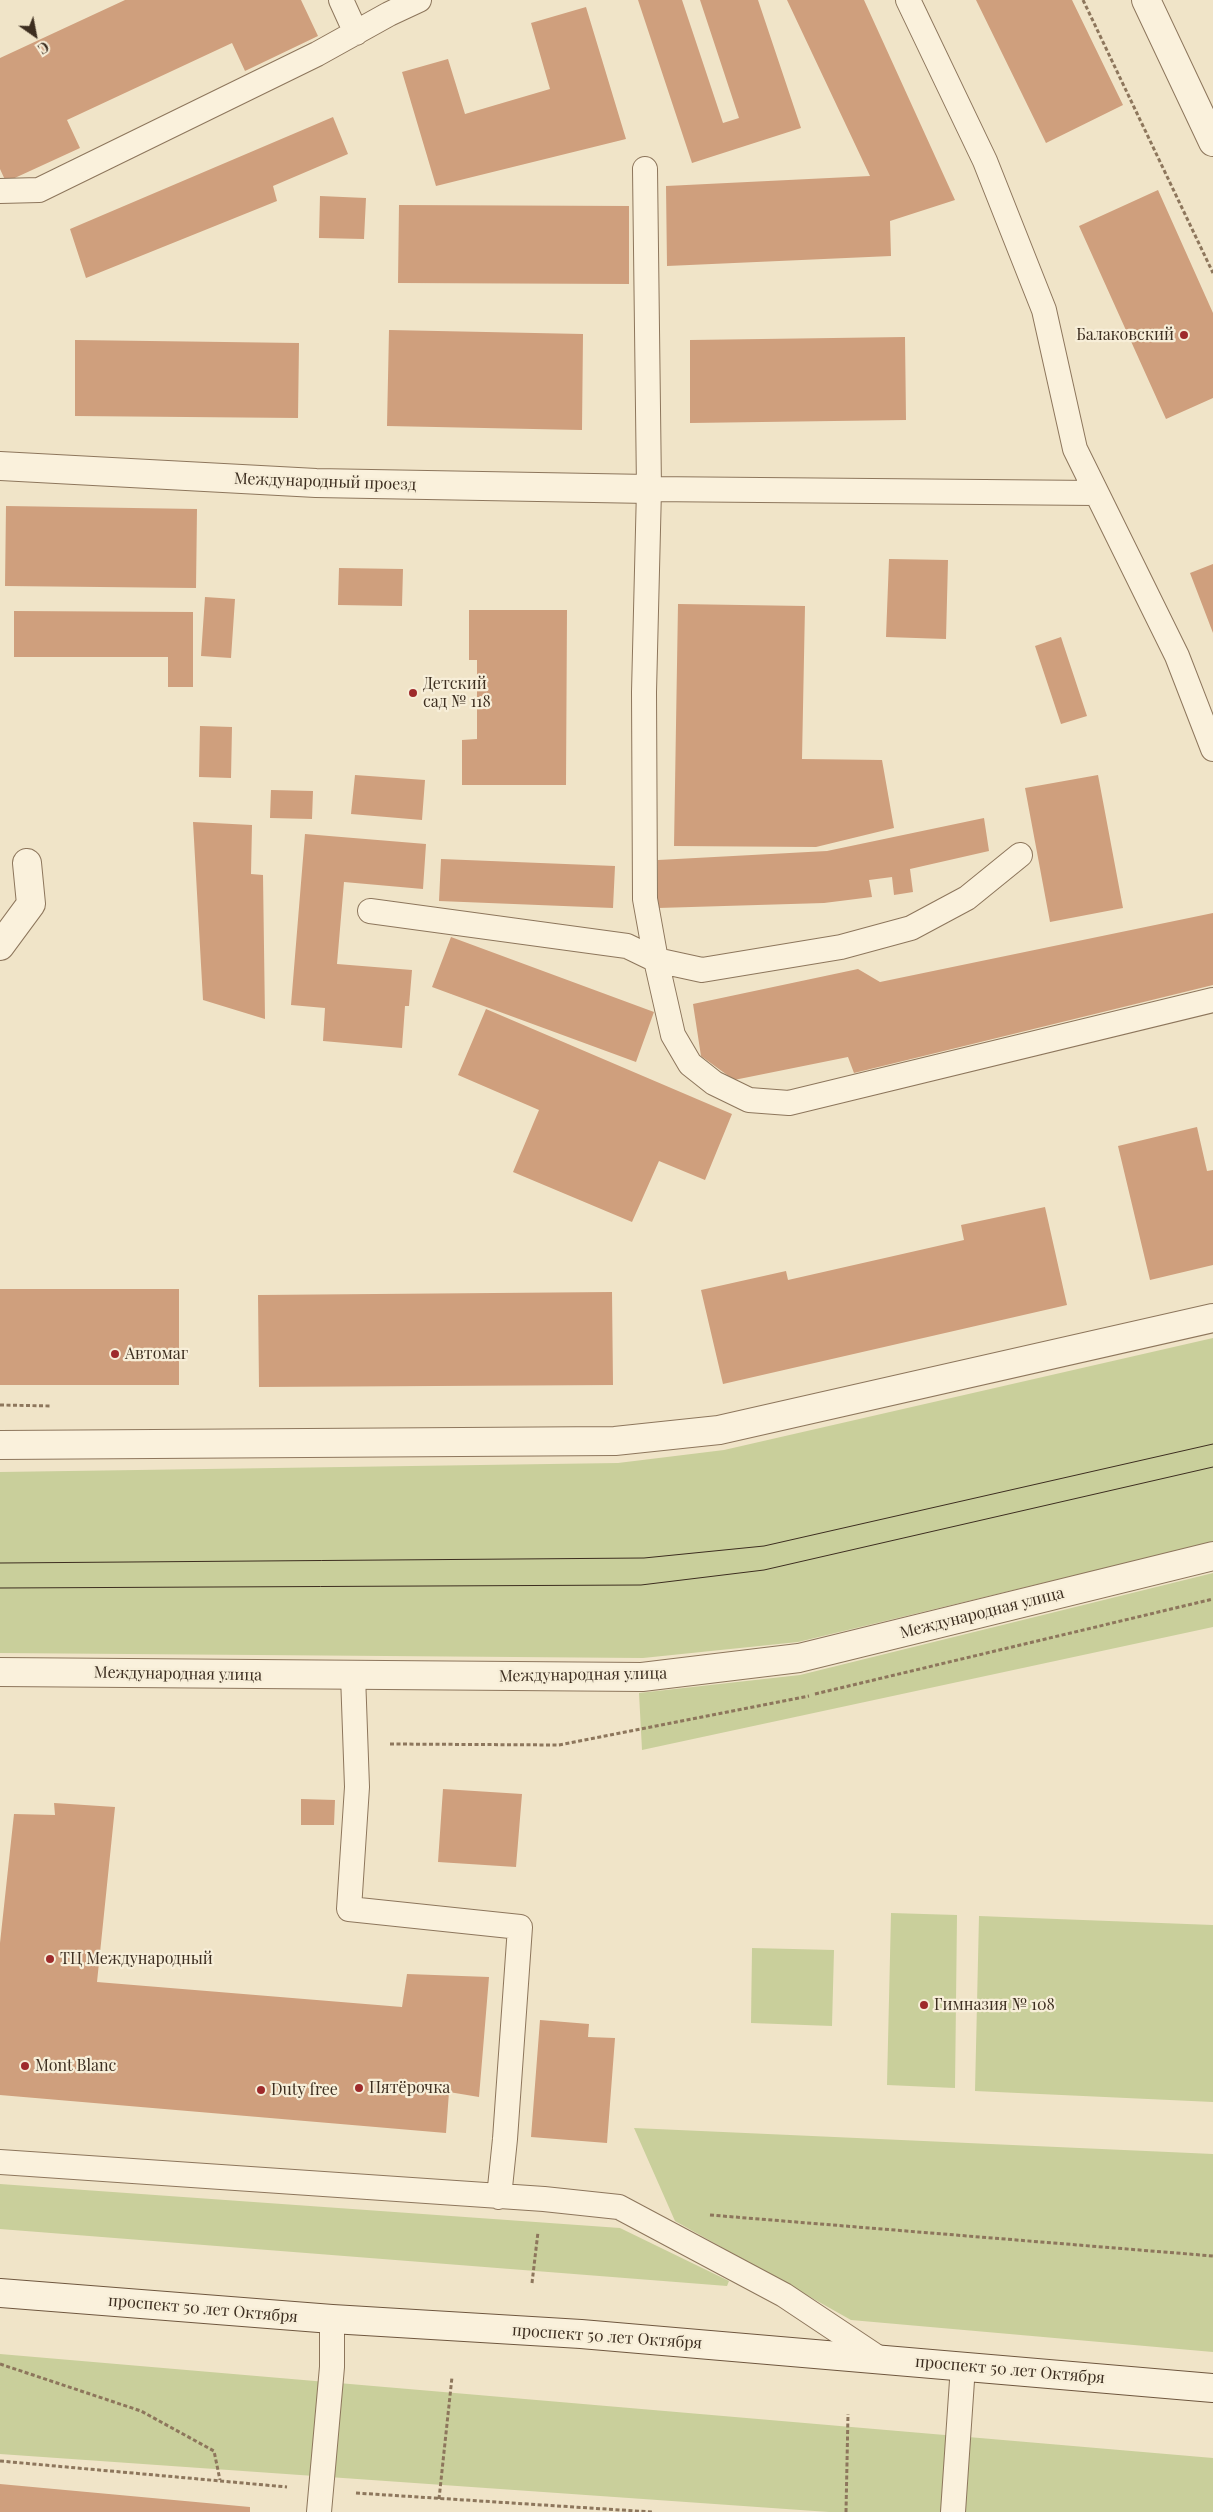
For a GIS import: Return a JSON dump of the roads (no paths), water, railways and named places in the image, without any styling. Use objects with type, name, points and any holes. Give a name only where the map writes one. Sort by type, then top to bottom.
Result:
[{"type":"street","points":[[1146,0],[1213,142]]},
{"type":"street","name":"Международный проезд","points":[[0,466],[316,483],[650,489]]},
{"type":"street","points":[[0,946],[31,904],[28,863]]},
{"type":"street","points":[[0,1445],[634,1439],[719,1430],[1213,1318]]},
{"type":"street","name":"Международная улица","points":[[0,1672],[642,1677],[799,1658],[1213,1556]]},
{"type":"street","name":"проспект 50 лет Октября","points":[[0,2292],[332,2319],[581,2334],[1213,2388]]},
{"type":"lane","points":[[341,0],[356,32]]},
{"type":"lane","points":[[0,191],[39,190],[317,54],[419,0]]},
{"type":"lane","points":[[908,0],[985,161],[1044,310],[1075,450],[1177,656],[1213,750]]},
{"type":"lane","points":[[645,169],[650,489],[644,692],[645,899],[656,960],[673,1035],[690,1064],[714,1083],[749,1100],[789,1103],[1213,1000]]},
{"type":"lane","points":[[650,489],[1095,493]]},
{"type":"lane","points":[[370,911],[627,946],[656,960],[702,970],[841,947],[911,928],[967,898],[1020,855]]},
{"type":"lane","points":[[353,1675],[357,1787],[349,1909],[520,1927],[499,2197]]},
{"type":"lane","points":[[0,2162],[544,2199],[619,2207],[784,2295],[880,2359]]},
{"type":"lane","points":[[319,2512],[332,2367],[332,2319]]},
{"type":"lane","points":[[953,2512],[962,2366]]},
{"type":"tram line","points":[[0,1563],[644,1558],[764,1546],[1213,1444]]},
{"type":"tram line","points":[[0,1588],[641,1585],[764,1570],[1213,1467]]},
{"type":"place","name":"Балаковский","points":[[1184,335]]},
{"type":"place","name":"Детский сад № 118","points":[[413,693]]},
{"type":"place","name":"Автомаг","points":[[115,1354]]},
{"type":"place","name":"ТЦ Международный","points":[[50,1959]]},
{"type":"place","name":"Гимназия № 108","points":[[924,2005]]},
{"type":"place","name":"Mont Blanc","points":[[25,2066]]},
{"type":"place","name":"Пятёрочка","points":[[359,2088]]},
{"type":"place","name":"Duty free","points":[[261,2090]]}]
